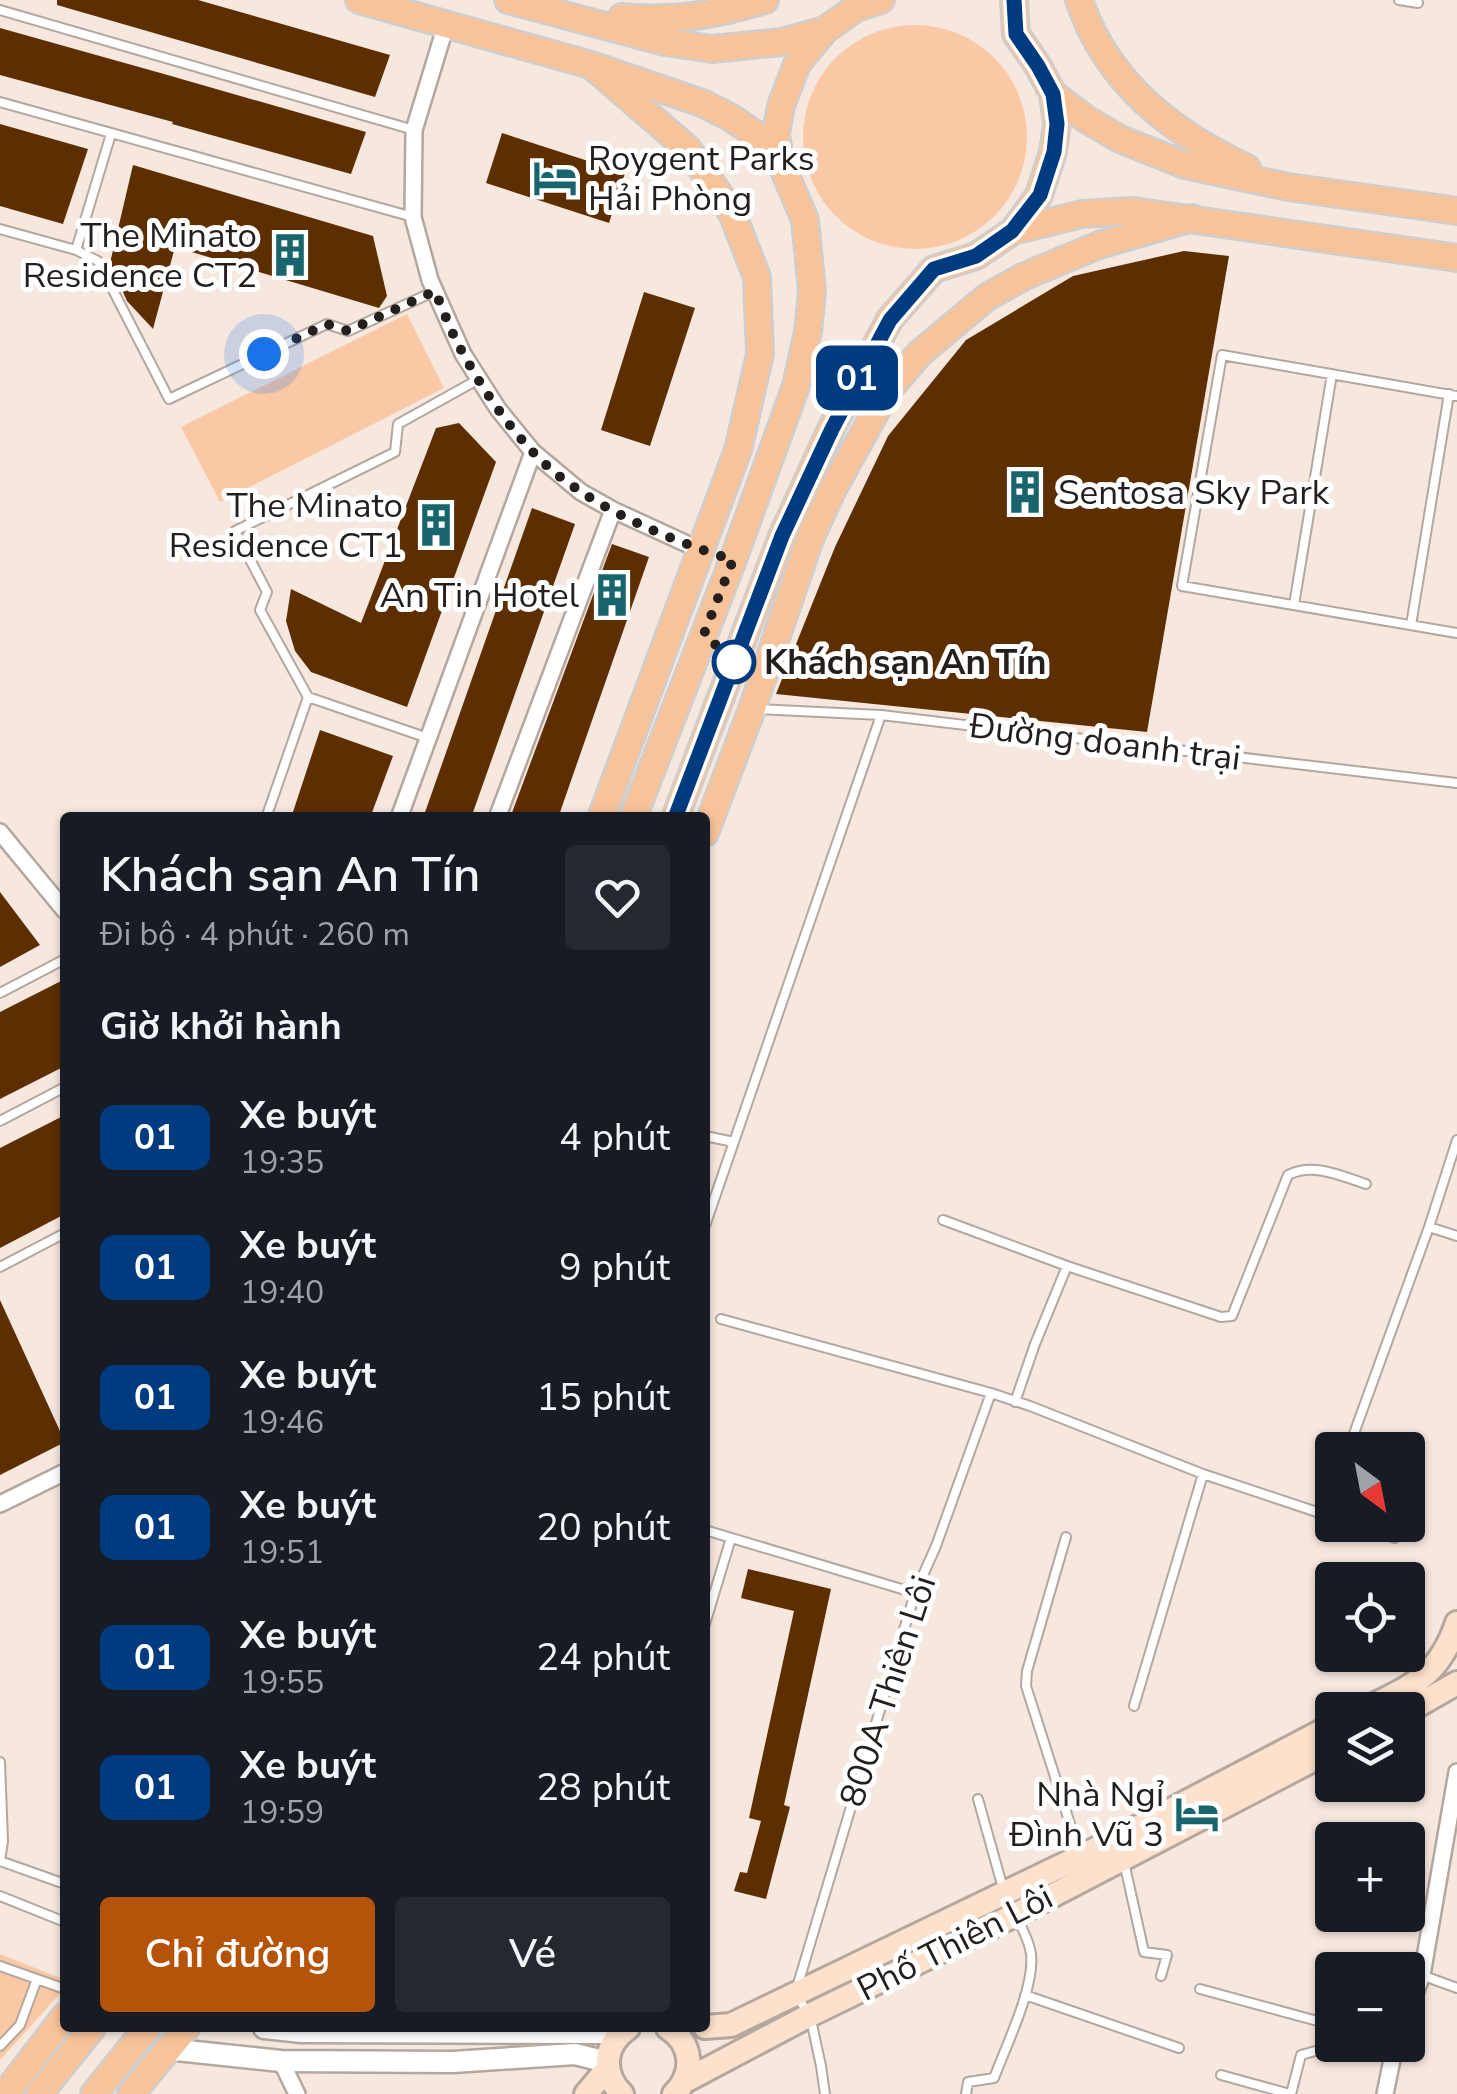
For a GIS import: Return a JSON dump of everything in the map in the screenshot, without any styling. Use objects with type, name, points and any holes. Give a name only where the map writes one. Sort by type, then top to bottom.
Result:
[{"type":"main road","points":[[359,0],[591,65],[702,103],[755,134],[780,161]]},
{"type":"main road","points":[[508,0],[665,42],[712,49],[782,42],[824,30]]},
{"type":"main road","points":[[542,9],[658,20],[702,16],[765,0]]},
{"type":"main road","points":[[635,812],[796,386],[808,332],[812,291],[805,220],[780,161],[776,133],[781,106],[796,64],[824,30],[856,8],[881,0]]},
{"type":"main road","points":[[677,812],[782,536],[832,429],[890,320],[934,269],[976,256],[1012,231],[1040,195],[1054,152],[1057,124],[1053,94],[1016,34],[1014,0]]},
{"type":"main road","points":[[1079,0],[1111,64],[1155,113],[1185,135],[1288,187]]},
{"type":"main road","points":[[591,65],[688,149],[732,213],[758,276],[760,354],[738,450],[602,812]]},
{"type":"main road","points":[[1053,94],[1120,140],[1185,164],[1288,187],[1457,211]]},
{"type":"main road","points":[[1012,231],[1082,214],[1133,211],[1457,258]]},
{"type":"main road","points":[[710,820],[810,539],[886,393],[920,354],[986,297],[1098,244],[1192,218]]},
{"type":"main road","points":[[782,536],[810,539]]},
{"type":"main road","points":[[700,550],[733,560]]},
{"type":"main road","points":[[1399,1692],[1434,1667],[1448,1649],[1457,1622]]},
{"type":"main road","points":[[1425,1702],[1457,1685],[1434,1667]]},
{"type":"main road","name":"Phố Thiên Lôi","points":[[710,2026],[731,2024],[795,1994],[1080,1856],[1315,1735]]},
{"type":"main road","name":"Phố Thiên Lôi","points":[[679,2087],[810,2015],[1015,1915],[1315,1759]]},
{"type":"main road","points":[[6,2094],[60,2023]]},
{"type":"main road","points":[[40,2094],[89,2032]]},
{"type":"main road","points":[[94,2094],[144,2032]]},
{"type":"main road","points":[[131,2094],[182,2032]]},
{"type":"main road","points":[[586,2094],[607,2065],[614,2041],[623,2032]]},
{"type":"main road","points":[[673,2032],[688,2053],[688,2072],[679,2087]]},
{"type":"main road","points":[[607,2065],[610,2079],[622,2094]]},
{"type":"street","points":[[446,25],[414,130],[413,216],[435,291],[463,354],[498,409],[533,452],[581,492],[700,550]]},
{"type":"street","points":[[401,812],[533,452]]},
{"type":"street","points":[[499,812],[612,510]]},
{"type":"street","points":[[0,832],[60,905]]},
{"type":"street","points":[[0,1504],[60,1474]]},
{"type":"street","points":[[1425,1958],[1457,1772]]},
{"type":"street","points":[[167,2049],[281,2062],[453,2062],[575,2054],[607,2065]]},
{"type":"street","points":[[281,2062],[297,2094]]},
{"type":"street","points":[[1385,2094],[1392,2062]]},
{"type":"lane","points":[[1399,0],[1418,4]]},
{"type":"lane","points":[[0,10],[414,130]]},
{"type":"lane","points":[[0,102],[413,216]]},
{"type":"lane","points":[[76,250],[111,134]]},
{"type":"lane","points":[[0,228],[76,250],[98,261],[170,399],[327,324],[348,331],[435,291]]},
{"type":"lane","points":[[1411,625],[1453,395],[1222,355],[1182,586],[1457,633]]},
{"type":"lane","points":[[1294,605],[1332,374]]},
{"type":"lane","points":[[428,738],[308,697],[260,610],[267,592],[235,531],[395,452],[398,424],[479,380]]},
{"type":"lane","points":[[268,812],[308,697]]},
{"type":"lane","name":"Đường doanh trại","points":[[752,709],[882,716],[1457,784]]},
{"type":"lane","points":[[710,1212],[882,716]]},
{"type":"lane","points":[[0,994],[60,962]]},
{"type":"lane","points":[[0,1121],[60,1090]]},
{"type":"lane","points":[[710,1137],[734,1142]]},
{"type":"lane","points":[[1354,1432],[1457,1140]]},
{"type":"lane","points":[[943,1220],[1220,1317],[1232,1316],[1288,1175],[1299,1169],[1317,1169],[1366,1184]]},
{"type":"lane","points":[[1428,1227],[1457,1236]]},
{"type":"lane","points":[[0,1267],[60,1236]]},
{"type":"lane","points":[[1015,1402],[1067,1266]]},
{"type":"lane","points":[[721,1319],[991,1392],[1203,1474],[1315,1512]]},
{"type":"lane","name":"800A Thiên Lôi","points":[[795,1994],[915,1594],[991,1392]]},
{"type":"lane","points":[[1134,1706],[1203,1474]]},
{"type":"lane","points":[[710,1532],[915,1594]]},
{"type":"lane","points":[[1066,1537],[1026,1686],[1080,1856]]},
{"type":"lane","points":[[710,1607],[731,1538]]},
{"type":"lane","points":[[0,1762],[0,1861],[60,1882]]},
{"type":"lane","points":[[978,1799],[1004,1892]]},
{"type":"lane","points":[[1124,1858],[1144,1952],[1167,1955],[1161,1976]]},
{"type":"lane","points":[[0,1896],[60,1920]]},
{"type":"lane","points":[[966,2094],[968,2082],[994,2078],[1026,1995],[1031,1952],[1015,1915]]},
{"type":"lane","points":[[0,1966],[60,1986]]},
{"type":"lane","points":[[1425,1976],[1457,1988]]},
{"type":"lane","points":[[0,2046],[20,2025],[37,1978]]},
{"type":"lane","points":[[1200,1989],[1315,2020]]},
{"type":"lane","points":[[795,1994],[810,2015],[825,2094]]},
{"type":"lane","points":[[1026,1995],[1178,2048]]},
{"type":"lane","points":[[1221,2075],[1291,2094],[1301,2055],[1315,2051]]},
{"type":"shaded area","points":[[915,25],[958,34],[994,58],[1018,94],[1027,137],[1018,180],[994,216],[958,240],[915,249],[872,240],[836,216],[812,180],[803,137],[812,94],[836,58],[872,34]]},
{"type":"shaded area","points":[[407,314],[444,388],[220,502],[181,427]]},
{"type":"shaded area","points":[[0,1954],[60,1978],[60,1994],[0,2060]]},
{"type":"building","points":[[57,0],[198,0],[390,55],[375,97],[57,5]]},
{"type":"building","points":[[0,28],[366,132],[351,174],[172,124],[0,75]]},
{"type":"building","points":[[0,124],[88,149],[63,224],[0,206]]},
{"type":"building","name":"Roygent Parks Hải Phòng","points":[[502,133],[625,173],[609,223],[486,183]]},
{"type":"building","name":"The Minato Residence CT2","points":[[133,165],[373,236],[387,296],[379,308],[175,247],[153,329],[127,301],[110,263]]},
{"type":"building","name":"Sentosa Sky Park","points":[[1184,251],[1229,256],[1147,732],[776,694],[835,547],[888,436],[966,340],[1073,276]]},
{"type":"building","points":[[644,292],[695,308],[650,446],[601,430]]},
{"type":"building","name":"The Minato Residence CT1","points":[[459,423],[496,462],[407,707],[311,672],[295,651],[286,621],[291,589],[361,623],[436,428]]},
{"type":"building","points":[[532,508],[575,524],[473,812],[425,812]]},
{"type":"building","points":[[612,544],[649,557],[560,812],[512,812]]},
{"type":"building","points":[[320,730],[393,756],[372,812],[293,812]]},
{"type":"building","points":[[0,892],[40,945],[0,967]]},
{"type":"building","points":[[60,982],[60,1069],[0,1099],[0,1012]]},
{"type":"building","points":[[60,1118],[60,1217],[0,1248],[0,1148]]},
{"type":"building","points":[[0,1300],[60,1431],[60,1445],[0,1475]]},
{"type":"building","points":[[748,1569],[831,1589],[784,1805],[790,1807],[766,1899],[734,1891],[740,1872],[747,1873],[761,1821],[749,1818],[794,1611],[741,1598]]},
{"type":"bus line","name":"01","points":[[677,812],[782,536],[858,376],[890,320],[934,269],[976,256],[1012,231],[1040,195],[1054,152],[1057,124],[1053,94],[1016,34],[1014,0]]},
{"type":"place","name":"Roygent Parks Hải Phòng","points":[[555,178]]},
{"type":"place","name":"The Minato Residence CT2","points":[[290,255]]},
{"type":"place","name":"Sentosa Sky Park","points":[[1025,492]]},
{"type":"place","name":"The Minato Residence CT1","points":[[436,525]]},
{"type":"place","name":"An Tin Hotel","points":[[612,595]]},
{"type":"place","name":"Khách sạn An Tín","points":[[734,662]]},
{"type":"place","name":"Nhà Ngỉ Đình Vũ 3","points":[[1197,1814]]},
{"type":"route","points":[[264,354],[327,324],[348,331],[435,291],[463,354],[498,409],[533,452],[581,492],[612,510],[678,541],[733,560],[704,634],[734,662]]}]
